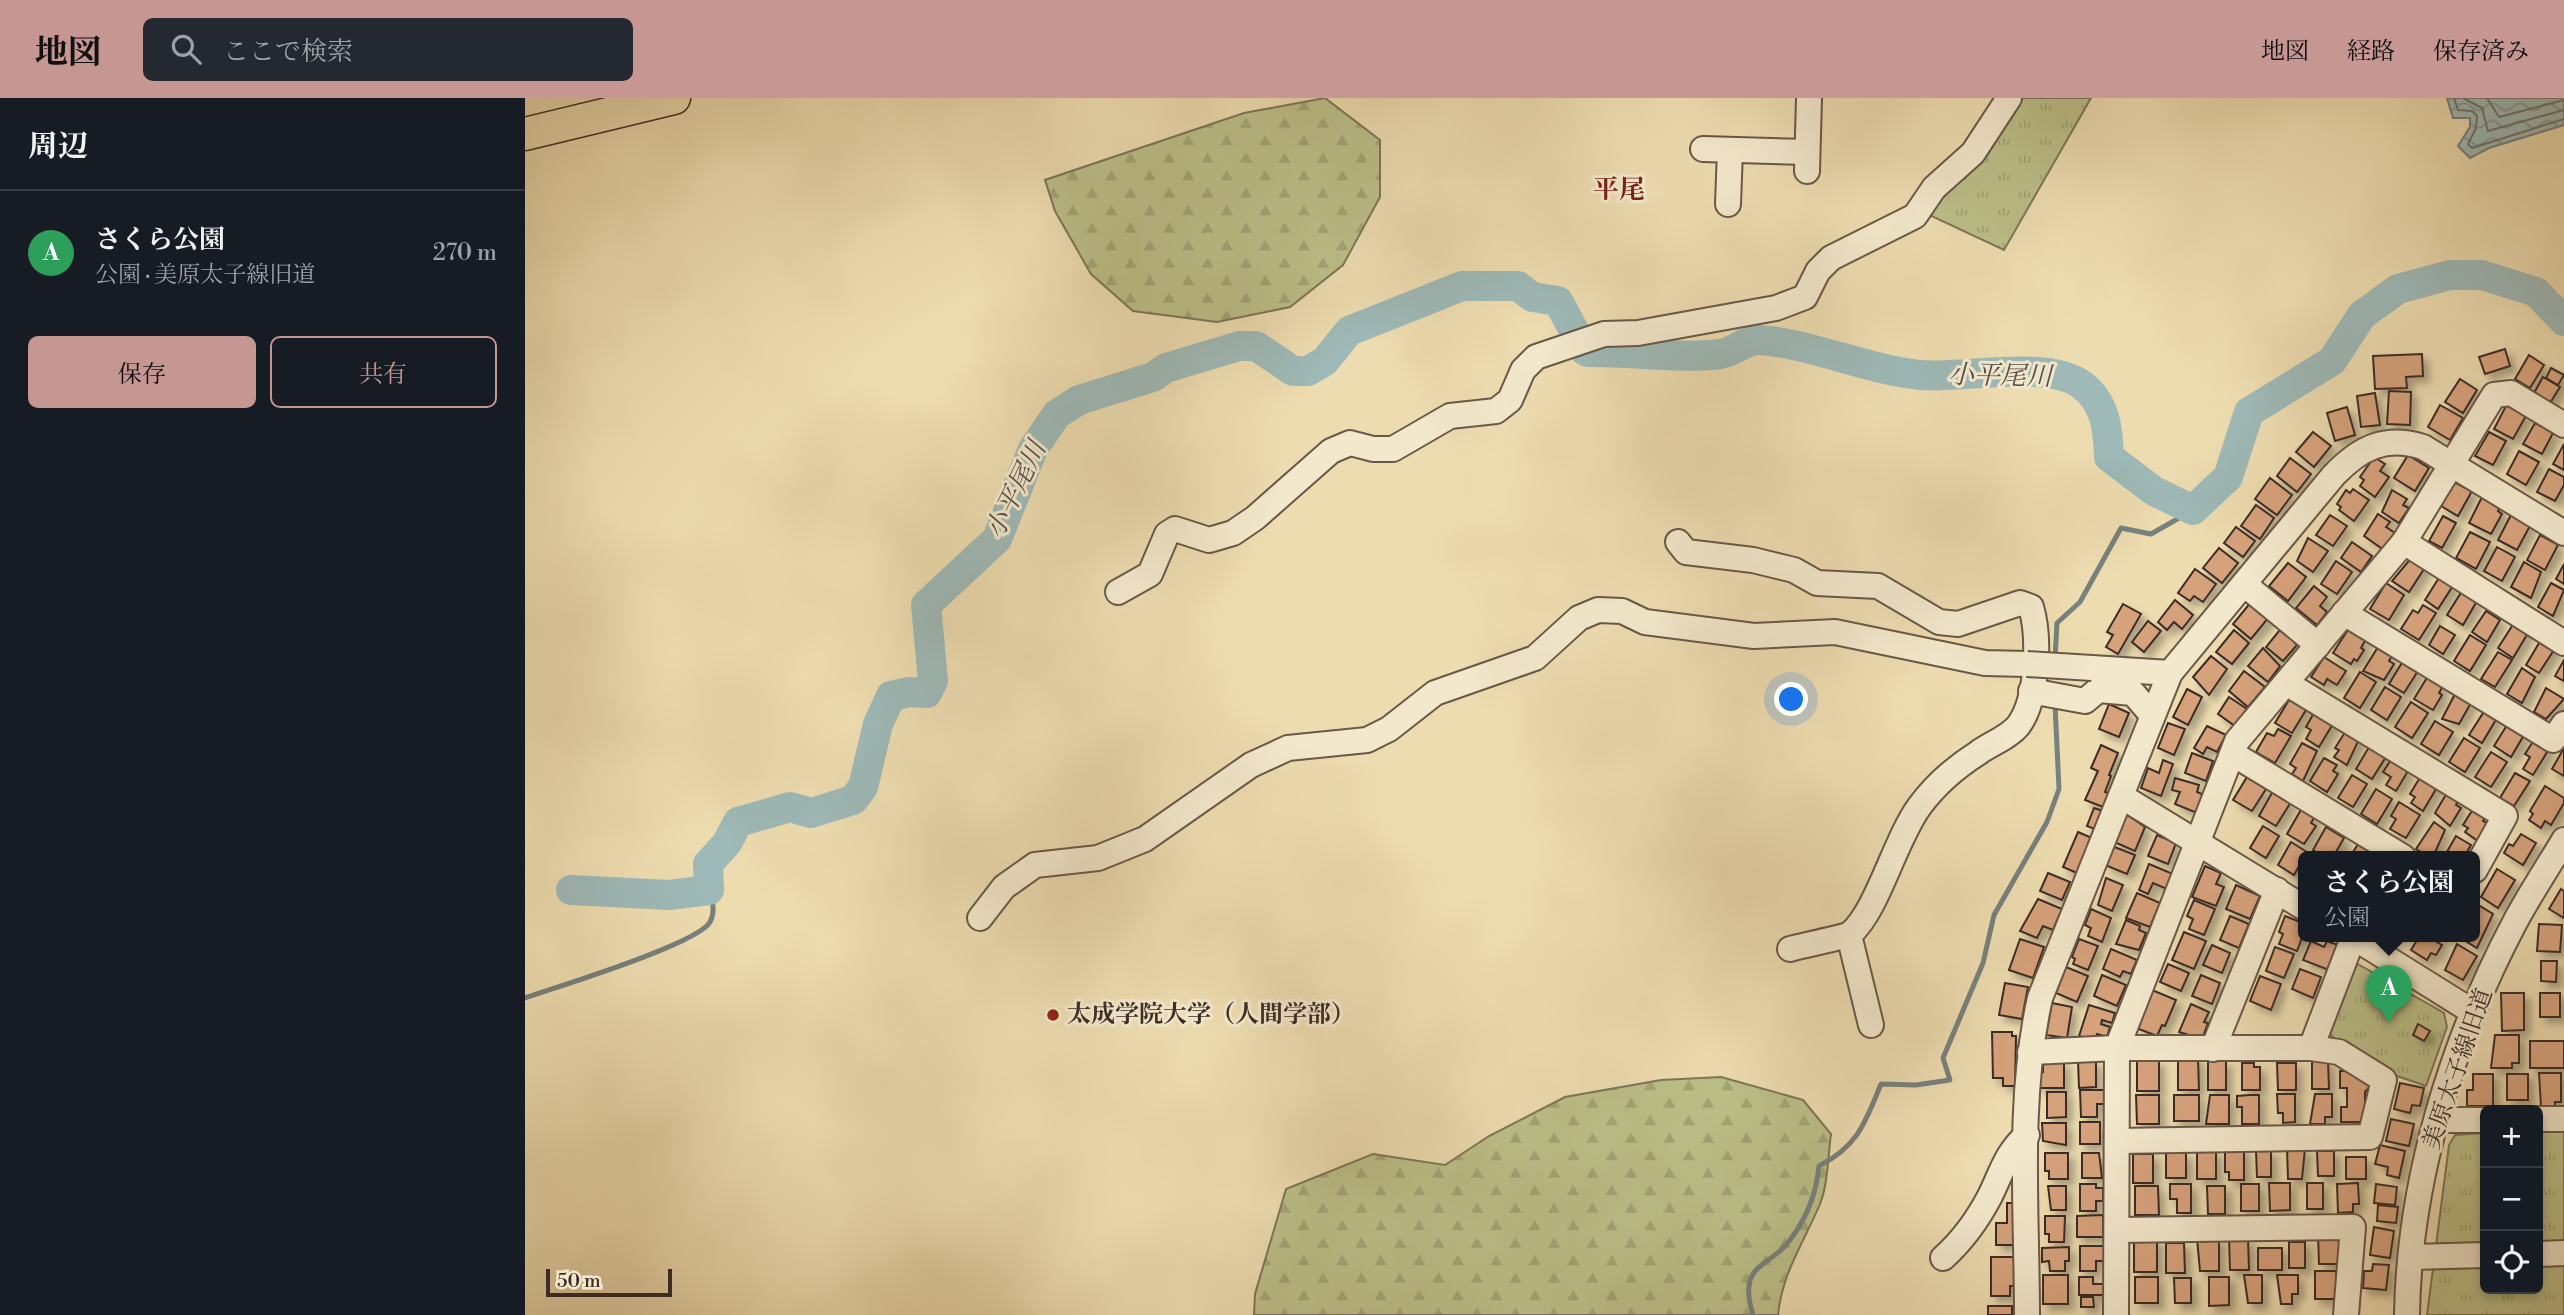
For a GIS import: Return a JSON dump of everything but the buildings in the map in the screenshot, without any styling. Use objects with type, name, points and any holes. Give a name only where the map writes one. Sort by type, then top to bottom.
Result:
[{"type":"main road","points":[[525,134],[674,98]]},
{"type":"street","points":[[1703,149],[1730,150],[1807,162],[1809,98]]},
{"type":"street","points":[[1118,592],[1150,575],[1167,534],[1175,530],[1209,540],[1233,533],[1255,518],[1331,451],[1350,443],[1373,449],[1393,449],[1450,416],[1496,411],[1510,400],[1524,370],[1536,357],[1604,334],[1637,333],[1793,303],[1805,296],[1818,271],[1831,258],[1915,216],[1934,188],[1973,153],[2009,98]]},
{"type":"street","points":[[1728,204],[1730,150]]},
{"type":"street","points":[[2116,1315],[2117,1048],[2238,741],[2404,542],[2494,395],[2511,393],[2564,425]]},
{"type":"street","points":[[2028,1315],[2027,1135],[2030,1052],[2040,998],[2170,673],[2334,475],[2366,448],[2386,442],[2407,442],[2423,447],[2564,533]]},
{"type":"street","points":[[1678,542],[1686,551],[1753,560],[1794,570],[1817,583],[1878,586],[1939,622],[1958,624],[2020,603],[2031,607],[2038,642],[2034,691],[2018,726],[1954,770],[1919,808],[1899,839],[1867,912],[1850,934],[1790,949]]},
{"type":"street","points":[[2404,542],[2564,643]]},
{"type":"street","points":[[2245,584],[2318,645]]},
{"type":"street","points":[[1878,586],[1886,601],[1937,633],[1959,636],[2013,621],[2023,632],[2025,664],[2016,706],[2007,723],[1942,771],[1912,803],[1919,808]]},
{"type":"street","points":[[981,918],[1004,887],[1035,865],[1098,858],[1145,839],[1251,765],[1288,748],[1367,740],[1389,729],[1435,693],[1535,658],[1579,618],[1598,610],[1622,611],[1645,622],[1754,636],[1835,632],[1985,663],[2170,673]]},
{"type":"street","points":[[2344,613],[2553,740],[2564,724]]},
{"type":"street","points":[[2286,683],[2505,816],[2480,861]]},
{"type":"street","points":[[2034,691],[2085,701],[2098,690],[2133,693],[2152,715]]},
{"type":"street","points":[[2233,754],[2393,851]]},
{"type":"street","points":[[2121,796],[2298,903]]},
{"type":"street","name":"美原太子線旧道","points":[[2407,1315],[2425,1167],[2437,1120],[2473,1012],[2515,922],[2564,840]]},
{"type":"street","points":[[2213,1049],[2277,890]]},
{"type":"street","points":[[1850,934],[1871,1025]]},
{"type":"street","points":[[2311,1048],[2351,942]]},
{"type":"street","points":[[2361,942],[2473,1012]]},
{"type":"street","points":[[2030,1052],[2117,1048],[2311,1048],[2339,1052],[2384,1080],[2369,1137],[2117,1141]]},
{"type":"street","points":[[2543,1119],[2564,1119]]},
{"type":"street","points":[[2437,1120],[2480,1120]]},
{"type":"street","points":[[1943,1258],[1959,1244],[1989,1199],[2014,1146],[2027,1135]]},
{"type":"street","points":[[2117,1230],[2353,1227],[2346,1315]]},
{"type":"street","points":[[2543,1254],[2564,1253]]},
{"type":"street","points":[[2412,1257],[2480,1255]]},
{"type":"green space","points":[[1325,98],[1380,140],[1380,197],[1343,265],[1290,307],[1217,322],[1133,311],[1091,274],[1055,211],[1045,180],[1244,113]]},
{"type":"green space","points":[[2019,98],[2091,98],[2004,250],[1927,214]]},
{"type":"green space","points":[[2356,963],[2444,1013],[2447,1027],[2426,1086],[2397,1076],[2336,1040],[2328,1032]]},
{"type":"green space","points":[[1721,1077],[1803,1100],[1831,1134],[1823,1196],[1789,1271],[1778,1315],[1254,1315],[1255,1294],[1286,1189],[1373,1154],[1445,1165],[1489,1136],[1565,1097],[1661,1080]]},
{"type":"green space","points":[[2564,1129],[2564,1315],[2427,1315],[2449,1145],[2455,1135],[2480,1133],[2480,1294],[2543,1294],[2543,1130]]},
{"type":"water","points":[[2447,98],[2564,98],[2564,125],[2489,148],[2470,158],[2458,146],[2470,127],[2470,118],[2453,118]]},
{"type":"waterway","name":"小平尾川","points":[[1583,349],[1587,352],[1704,355],[1725,353],[1759,340],[1798,346],[1880,368],[1920,375],[2027,371],[2067,377],[2090,392],[2101,409],[2109,457],[2154,491],[2193,510],[2228,477],[2249,412],[2332,361],[2362,315],[2398,289],[2450,275],[2482,275],[2536,292],[2564,321]]},
{"type":"waterway","name":"小平尾川","points":[[571,890],[669,895],[709,890],[708,864],[727,843],[738,822],[790,807],[811,813],[853,800],[863,787],[878,724],[891,696],[909,692],[927,693],[933,681],[926,605],[997,539],[1033,449],[1057,414],[1079,400],[1153,377],[1166,368],[1239,346],[1256,346],[1293,371],[1308,371],[1325,361],[1349,331],[1462,286],[1518,286],[1532,297],[1558,301],[1578,338]]},
{"type":"waterway","points":[[2055,659],[2057,623],[2080,602],[2121,528],[2151,534],[2193,510]]},
{"type":"waterway","points":[[1753,1315],[1749,1298],[1752,1276],[1790,1240],[1806,1214],[1816,1187],[1819,1166],[1852,1142],[1865,1122],[1881,1084],[1916,1085],[1950,1080],[1943,1058],[1983,963],[1994,915],[2047,822],[2059,789],[2055,704]]},
{"type":"waterway","points":[[525,998],[654,953],[700,931],[710,922],[713,914],[709,890]]},
{"type":"place","name":"太成学院大学（人間学部）","points":[[1053,1015]]},
{"type":"place","name":"さくら公園","points":[[2389,1023]]},
{"type":"district","name":"平尾","points":[[1619,190]]}]
